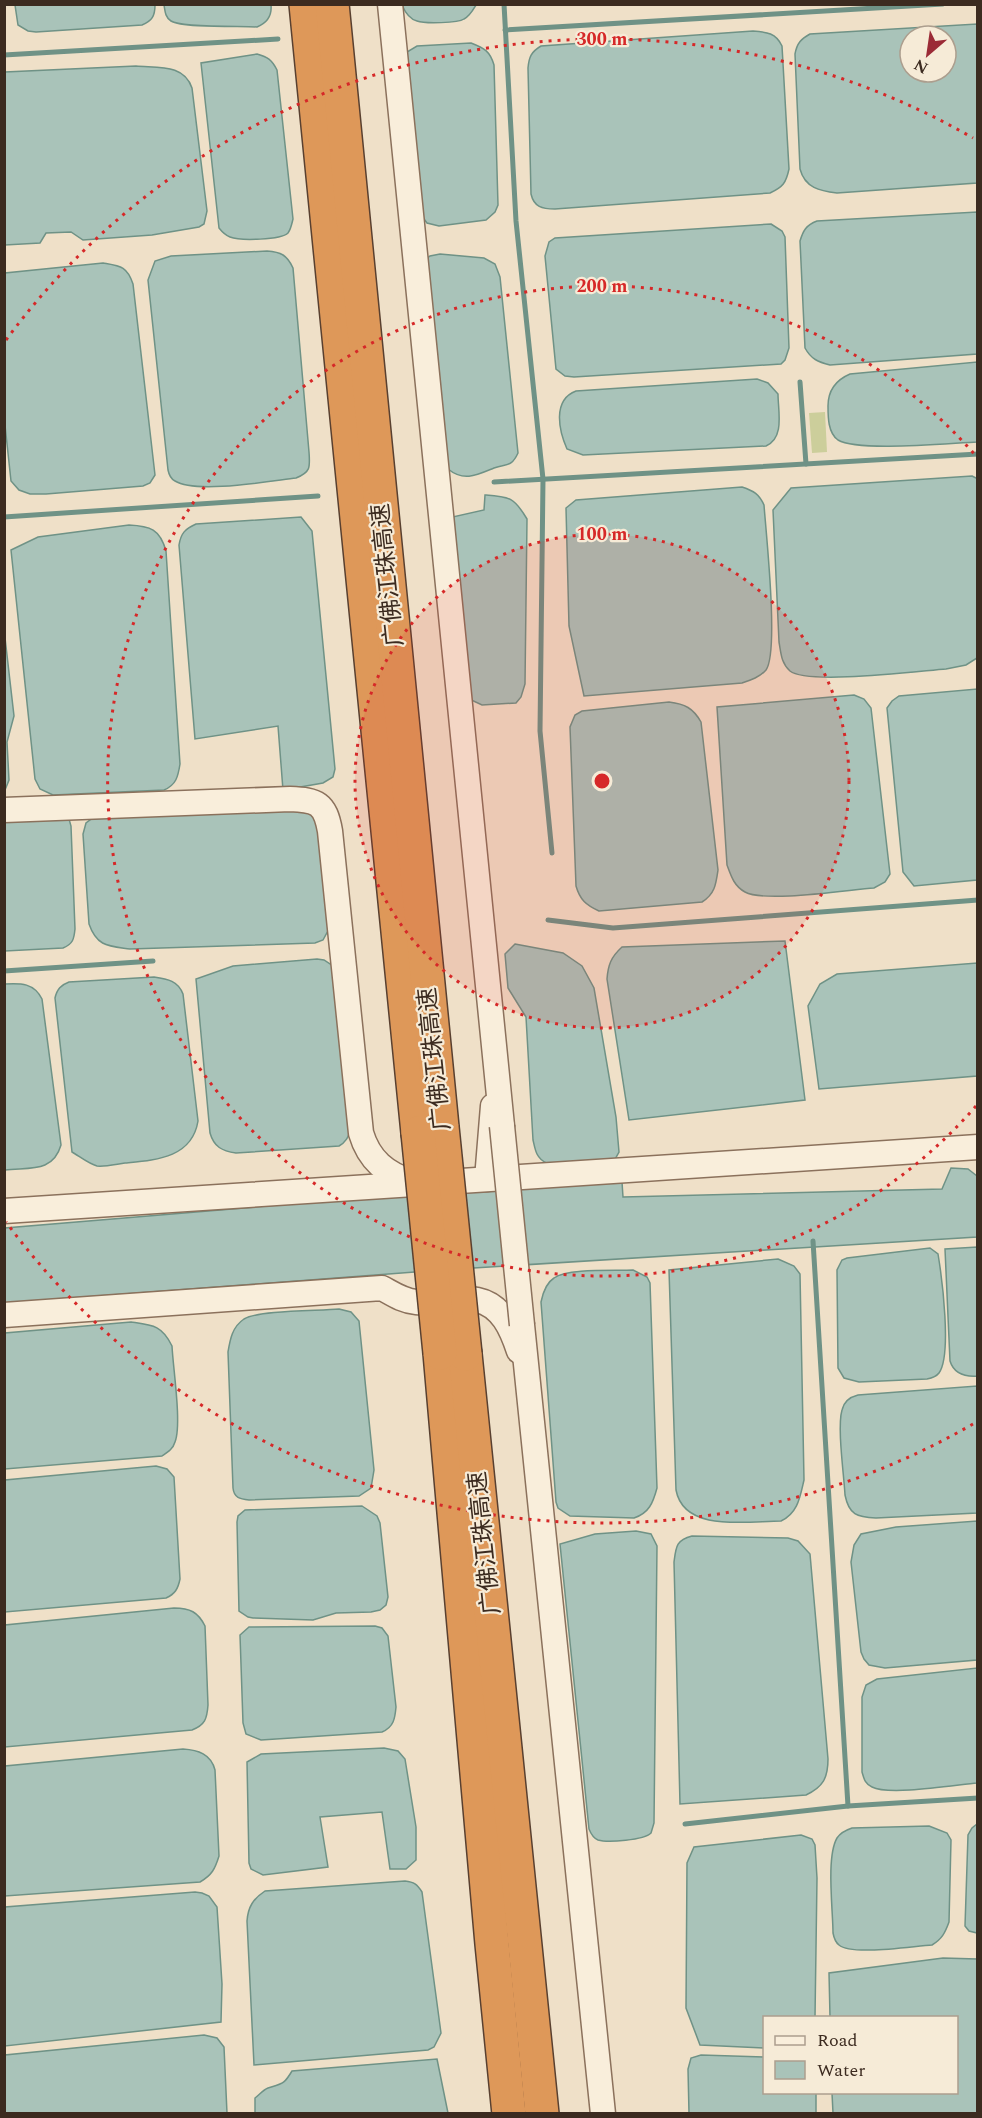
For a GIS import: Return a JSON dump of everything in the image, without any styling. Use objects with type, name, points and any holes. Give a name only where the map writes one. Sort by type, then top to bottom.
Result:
[{"type":"highway","name":"广佛江珠高速","points":[[306,4],[453,1353],[542,2114]]},
{"type":"highway","name":"广佛江珠高速","points":[[332,4],[430,1130]]},
{"type":"highway","name":"广佛江珠高速","points":[[453,1353],[492,1944],[509,2114]]},
{"type":"street","points":[[390,4],[603,2114]]},
{"type":"street","points":[[4,810],[290,798],[305,799],[319,804],[328,817],[330,831],[364,1144],[380,1166],[401,1179],[424,1183]]},
{"type":"street","points":[[487,1179],[497,1068]]},
{"type":"street","points":[[4,1211],[978,1147]]},
{"type":"street","points":[[4,1315],[382,1288],[397,1297],[416,1302],[477,1300],[496,1309],[511,1327],[530,1388]]},
{"type":"green space","points":[[825,412],[827,452],[812,453],[809,413]]},
{"type":"water","points":[[15,5],[155,5],[152,18],[142,25],[36,32],[28,31],[18,25]]},
{"type":"water","points":[[164,5],[271,5],[271,9],[266,21],[257,27],[212,26],[187,25],[171,21],[166,16]]},
{"type":"water","points":[[402,5],[476,5],[470,15],[464,19],[434,23],[414,20]]},
{"type":"water","points":[[977,24],[977,183],[837,193],[819,190],[809,184],[800,169],[795,54],[804,38],[810,34],[898,29],[898,84],[958,84],[958,25]]},
{"type":"water","points":[[753,31],[770,34],[777,38],[782,46],[789,169],[781,186],[770,193],[555,209],[542,208],[534,202],[531,194],[528,68],[531,55],[535,50],[541,46]]},
{"type":"water","points":[[471,43],[486,51],[491,56],[494,65],[498,205],[495,212],[486,220],[439,226],[427,223],[421,215],[404,58],[407,52],[417,46]]},
{"type":"water","points":[[257,54],[269,59],[277,70],[293,219],[288,233],[284,235],[242,239],[228,236],[219,228],[201,63]]},
{"type":"water","points":[[136,66],[177,71],[188,80],[192,88],[207,211],[204,224],[199,227],[152,235],[83,240],[71,232],[46,233],[40,243],[5,245],[5,72]]},
{"type":"water","points":[[977,212],[977,354],[830,365],[810,355],[805,348],[800,241],[808,226],[817,221]]},
{"type":"water","points":[[771,224],[782,231],[785,237],[789,348],[781,364],[574,377],[565,376],[556,369],[545,256],[549,242],[555,238]]},
{"type":"water","points":[[267,251],[283,255],[293,268],[310,462],[307,471],[296,478],[234,486],[185,485],[172,479],[168,470],[148,280],[155,261],[171,256]]},
{"type":"water","points":[[440,254],[484,258],[495,264],[500,277],[518,453],[508,464],[471,476],[460,475],[448,469],[425,260],[430,256]]},
{"type":"water","points":[[103,263],[125,270],[133,284],[155,475],[150,483],[143,486],[30,494],[19,490],[11,481],[4,416],[5,273]]},
{"type":"water","points":[[977,362],[977,442],[864,446],[838,440],[832,433],[828,415],[829,395],[834,386],[845,376]]},
{"type":"water","points":[[757,379],[768,383],[778,394],[778,431],[772,442],[766,446],[583,455],[567,449],[562,434],[560,409],[568,395],[576,391]]},
{"type":"water","points":[[972,476],[978,479],[977,658],[966,665],[946,669],[864,676],[818,677],[800,675],[790,671],[783,661],[779,642],[773,510],[791,488]]},
{"type":"water","points":[[742,487],[756,493],[764,505],[772,617],[770,659],[766,670],[742,683],[584,696],[569,626],[566,508],[576,500]]},
{"type":"water","points":[[485,495],[500,496],[515,502],[527,519],[525,684],[521,697],[516,703],[482,705],[467,698],[448,518],[484,510]]},
{"type":"water","points":[[301,517],[312,531],[335,769],[333,777],[323,783],[283,790],[278,726],[195,739],[179,545],[184,532],[196,524]]},
{"type":"water","points":[[129,525],[143,526],[153,530],[161,538],[166,551],[180,764],[178,773],[174,783],[164,790],[53,795],[40,789],[35,779],[11,550],[38,537]]},
{"type":"water","points":[[4,629],[14,716],[7,742],[9,780],[5,790]]},
{"type":"water","points":[[977,689],[977,880],[914,886],[903,872],[887,708],[899,696]]},
{"type":"water","points":[[854,695],[864,699],[871,708],[890,874],[885,882],[874,888],[787,896],[755,895],[741,890],[727,865],[717,707]]},
{"type":"water","points":[[669,702],[688,708],[701,722],[718,870],[714,888],[710,896],[702,902],[599,911],[584,902],[576,886],[570,727],[575,715],[582,711]]},
{"type":"water","points":[[296,807],[317,815],[330,927],[323,940],[315,943],[130,949],[105,944],[92,932],[89,924],[83,834],[86,823],[94,817]]},
{"type":"water","points":[[5,814],[69,819],[75,929],[72,941],[63,948],[5,951]]},
{"type":"water","points":[[785,941],[805,1100],[629,1120],[607,979],[615,954],[622,947]]},
{"type":"water","points":[[515,944],[563,953],[582,966],[594,988],[616,1117],[619,1152],[614,1161],[561,1166],[543,1161],[537,1154],[533,1140],[526,1017],[508,988],[505,954]]},
{"type":"water","points":[[324,960],[333,966],[351,1130],[349,1135],[339,1146],[236,1153],[227,1151],[216,1145],[210,1133],[196,979],[233,966]]},
{"type":"water","points":[[977,963],[977,1076],[819,1089],[808,1006],[820,984],[837,974]]},
{"type":"water","points":[[154,977],[172,981],[183,994],[198,1121],[188,1143],[171,1155],[97,1166],[72,1152],[55,998],[60,988],[69,982]]},
{"type":"water","points":[[5,984],[31,987],[42,999],[61,1145],[52,1160],[39,1167],[5,1170]]},
{"type":"water","points":[[951,1168],[968,1169],[977,1176],[977,1237],[441,1270],[5,1303],[5,1228],[434,1192],[622,1182],[623,1197],[942,1189]]},
{"type":"water","points":[[977,1247],[978,1376],[973,1376],[957,1372],[950,1361],[945,1249]]},
{"type":"water","points":[[930,1248],[938,1254],[945,1316],[945,1350],[939,1373],[927,1379],[859,1382],[844,1378],[838,1368],[837,1270],[842,1260]]},
{"type":"water","points":[[778,1259],[794,1266],[800,1274],[804,1480],[799,1498],[795,1509],[781,1521],[735,1523],[704,1519],[691,1513],[681,1504],[676,1490],[669,1270]]},
{"type":"water","points":[[633,1270],[647,1277],[650,1283],[657,1488],[650,1507],[634,1518],[570,1516],[558,1508],[556,1502],[542,1298],[549,1282],[561,1275],[580,1271]]},
{"type":"water","points":[[339,1309],[351,1312],[359,1321],[374,1470],[371,1488],[359,1496],[249,1500],[238,1497],[233,1488],[228,1352],[234,1330],[240,1322],[252,1316],[276,1312]]},
{"type":"water","points":[[131,1322],[156,1327],[172,1346],[178,1422],[172,1448],[162,1456],[5,1469],[5,1333]]},
{"type":"water","points":[[977,1386],[977,1513],[876,1518],[855,1514],[849,1507],[845,1495],[840,1439],[844,1404],[858,1395]]},
{"type":"water","points":[[156,1466],[167,1469],[174,1477],[180,1579],[174,1593],[166,1598],[5,1612],[5,1480]]},
{"type":"water","points":[[362,1506],[377,1516],[380,1523],[388,1597],[386,1605],[380,1610],[371,1612],[336,1613],[313,1620],[253,1618],[239,1611],[237,1522],[238,1516],[245,1510]]},
{"type":"water","points":[[977,1521],[977,1660],[885,1668],[869,1665],[861,1652],[851,1562],[854,1545],[861,1534],[896,1527]]},
{"type":"water","points":[[636,1531],[651,1534],[657,1546],[654,1823],[651,1833],[647,1835],[626,1840],[603,1841],[595,1838],[589,1829],[560,1544],[595,1534]]},
{"type":"water","points":[[692,1536],[788,1538],[798,1541],[810,1554],[828,1759],[827,1772],[823,1781],[817,1789],[806,1795],[680,1804],[674,1562],[675,1552],[680,1542]]},
{"type":"water","points":[[174,1608],[193,1612],[205,1626],[208,1705],[203,1724],[192,1730],[5,1747],[5,1625]]},
{"type":"water","points":[[375,1626],[382,1628],[388,1636],[396,1707],[389,1728],[382,1732],[261,1740],[246,1734],[243,1723],[240,1635],[249,1627]]},
{"type":"water","points":[[977,1668],[977,1783],[892,1790],[872,1787],[868,1784],[862,1772],[862,1697],[866,1685],[877,1679]]},
{"type":"water","points":[[384,1748],[398,1751],[405,1759],[416,1827],[416,1860],[406,1869],[390,1869],[382,1812],[320,1817],[328,1867],[263,1875],[251,1869],[247,1762],[261,1754]]},
{"type":"water","points":[[183,1749],[203,1754],[210,1760],[215,1770],[219,1856],[207,1877],[200,1882],[5,1896],[5,1766]]},
{"type":"water","points":[[977,1824],[977,1933],[969,1931],[965,1926],[968,1835]]},
{"type":"water","points":[[929,1826],[947,1833],[951,1840],[949,1922],[943,1935],[932,1945],[856,1950],[839,1945],[833,1933],[831,1884],[832,1858],[837,1838],[844,1831],[852,1828]]},
{"type":"water","points":[[801,1835],[812,1839],[815,1845],[817,1878],[815,2016],[763,2016],[763,2048],[700,2045],[686,2008],[687,1863],[694,1847]]},
{"type":"water","points":[[405,1881],[415,1884],[422,1892],[441,2033],[434,2047],[428,2050],[254,2065],[247,1921],[254,1900],[265,1891]]},
{"type":"water","points":[[195,1892],[209,1896],[217,1907],[222,1984],[221,2022],[5,2046],[5,1907]]},
{"type":"water","points":[[943,1958],[977,1959],[977,2113],[833,2113],[832,2094],[958,2094],[958,2016],[830,2016],[829,1973]]},
{"type":"water","points":[[204,2035],[217,2038],[224,2047],[227,2113],[5,2113],[5,2055]]},
{"type":"water","points":[[701,2055],[763,2057],[763,2094],[816,2094],[816,2113],[689,2113],[688,2069],[691,2058]]},
{"type":"water","points":[[437,2059],[448,2113],[255,2113],[255,2098],[266,2089],[284,2082],[292,2071]]},
{"type":"waterway","points":[[504,4],[516,221],[543,479],[540,731],[552,853]]},
{"type":"waterway","points":[[505,30],[943,4]]},
{"type":"waterway","points":[[4,55],[278,39]]},
{"type":"waterway","points":[[800,382],[806,464]]},
{"type":"waterway","points":[[494,482],[978,454]]},
{"type":"waterway","points":[[4,517],[318,496]]},
{"type":"waterway","points":[[548,920],[613,928],[978,900]]},
{"type":"waterway","points":[[4,971],[153,961]]},
{"type":"waterway","points":[[813,1241],[848,1806]]},
{"type":"waterway","points":[[685,1824],[848,1806],[978,1798]]}]
